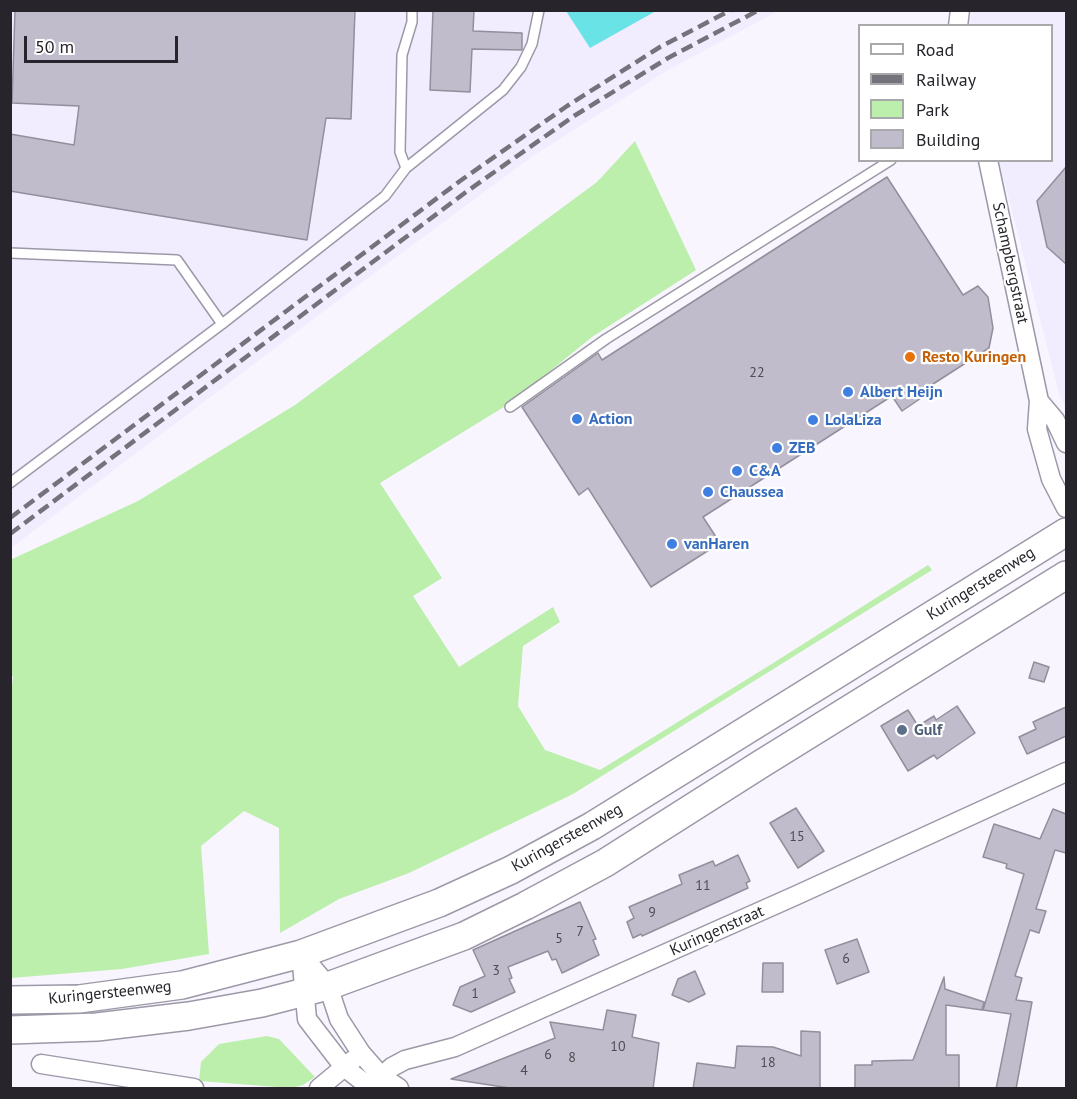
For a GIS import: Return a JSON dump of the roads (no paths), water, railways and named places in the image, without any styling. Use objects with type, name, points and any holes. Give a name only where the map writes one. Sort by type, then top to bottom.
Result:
[{"type":"main road","name":"Kuringersteenweg","points":[[10,1000],[79,999],[182,985],[301,954],[439,903],[511,870],[592,826],[1066,532]]},
{"type":"main road","name":"Kuringersteenweg","points":[[10,1030],[97,1027],[189,1016],[262,1003],[316,989],[464,936],[605,864],[761,764],[1066,575]]},
{"type":"street","name":"Schampbergstraat","points":[[988,162],[1039,401],[1037,429],[1050,479],[1066,508]]},
{"type":"street","name":"Schampbergstraat","points":[[1039,401],[1055,420],[1066,443]]},
{"type":"street","name":"Kuringenstraat","points":[[374,1084],[405,1060],[466,1042],[1066,772]]},
{"type":"street","points":[[301,954],[316,989],[362,1053],[374,1084]]},
{"type":"street","points":[[316,989],[307,1019],[344,1067],[374,1084],[399,1089]]},
{"type":"street","points":[[319,1089],[362,1053]]},
{"type":"street","points":[[41,1064],[194,1089]]},
{"type":"lane","points":[[406,168],[400,152],[402,55],[412,22],[412,10]]},
{"type":"lane","points":[[10,483],[222,324],[385,196],[406,168],[503,90],[521,67],[532,44],[538,10]]},
{"type":"lane","points":[[510,407],[606,339],[888,162]]},
{"type":"lane","points":[[10,253],[177,260],[222,324]]},
{"type":"water","points":[[566,11],[656,11],[590,48]]},
{"type":"railway","points":[[10,518],[460,181],[567,106],[660,47],[731,10]]},
{"type":"railway","points":[[10,534],[466,192],[574,116],[668,58],[759,10]]},
{"type":"place","name":"Resto Kuringen","points":[[910,357]]},
{"type":"place","name":"Albert Heijn","points":[[848,392]]},
{"type":"place","name":"Action","points":[[577,419]]},
{"type":"place","name":"LolaLiza","points":[[813,420]]},
{"type":"place","name":"ZEB","points":[[777,448]]},
{"type":"place","name":"C&A","points":[[737,471]]},
{"type":"place","name":"Chaussea","points":[[708,492]]},
{"type":"place","name":"vanHaren","points":[[672,544]]},
{"type":"place","name":"Gulf","points":[[902,730]]}]
